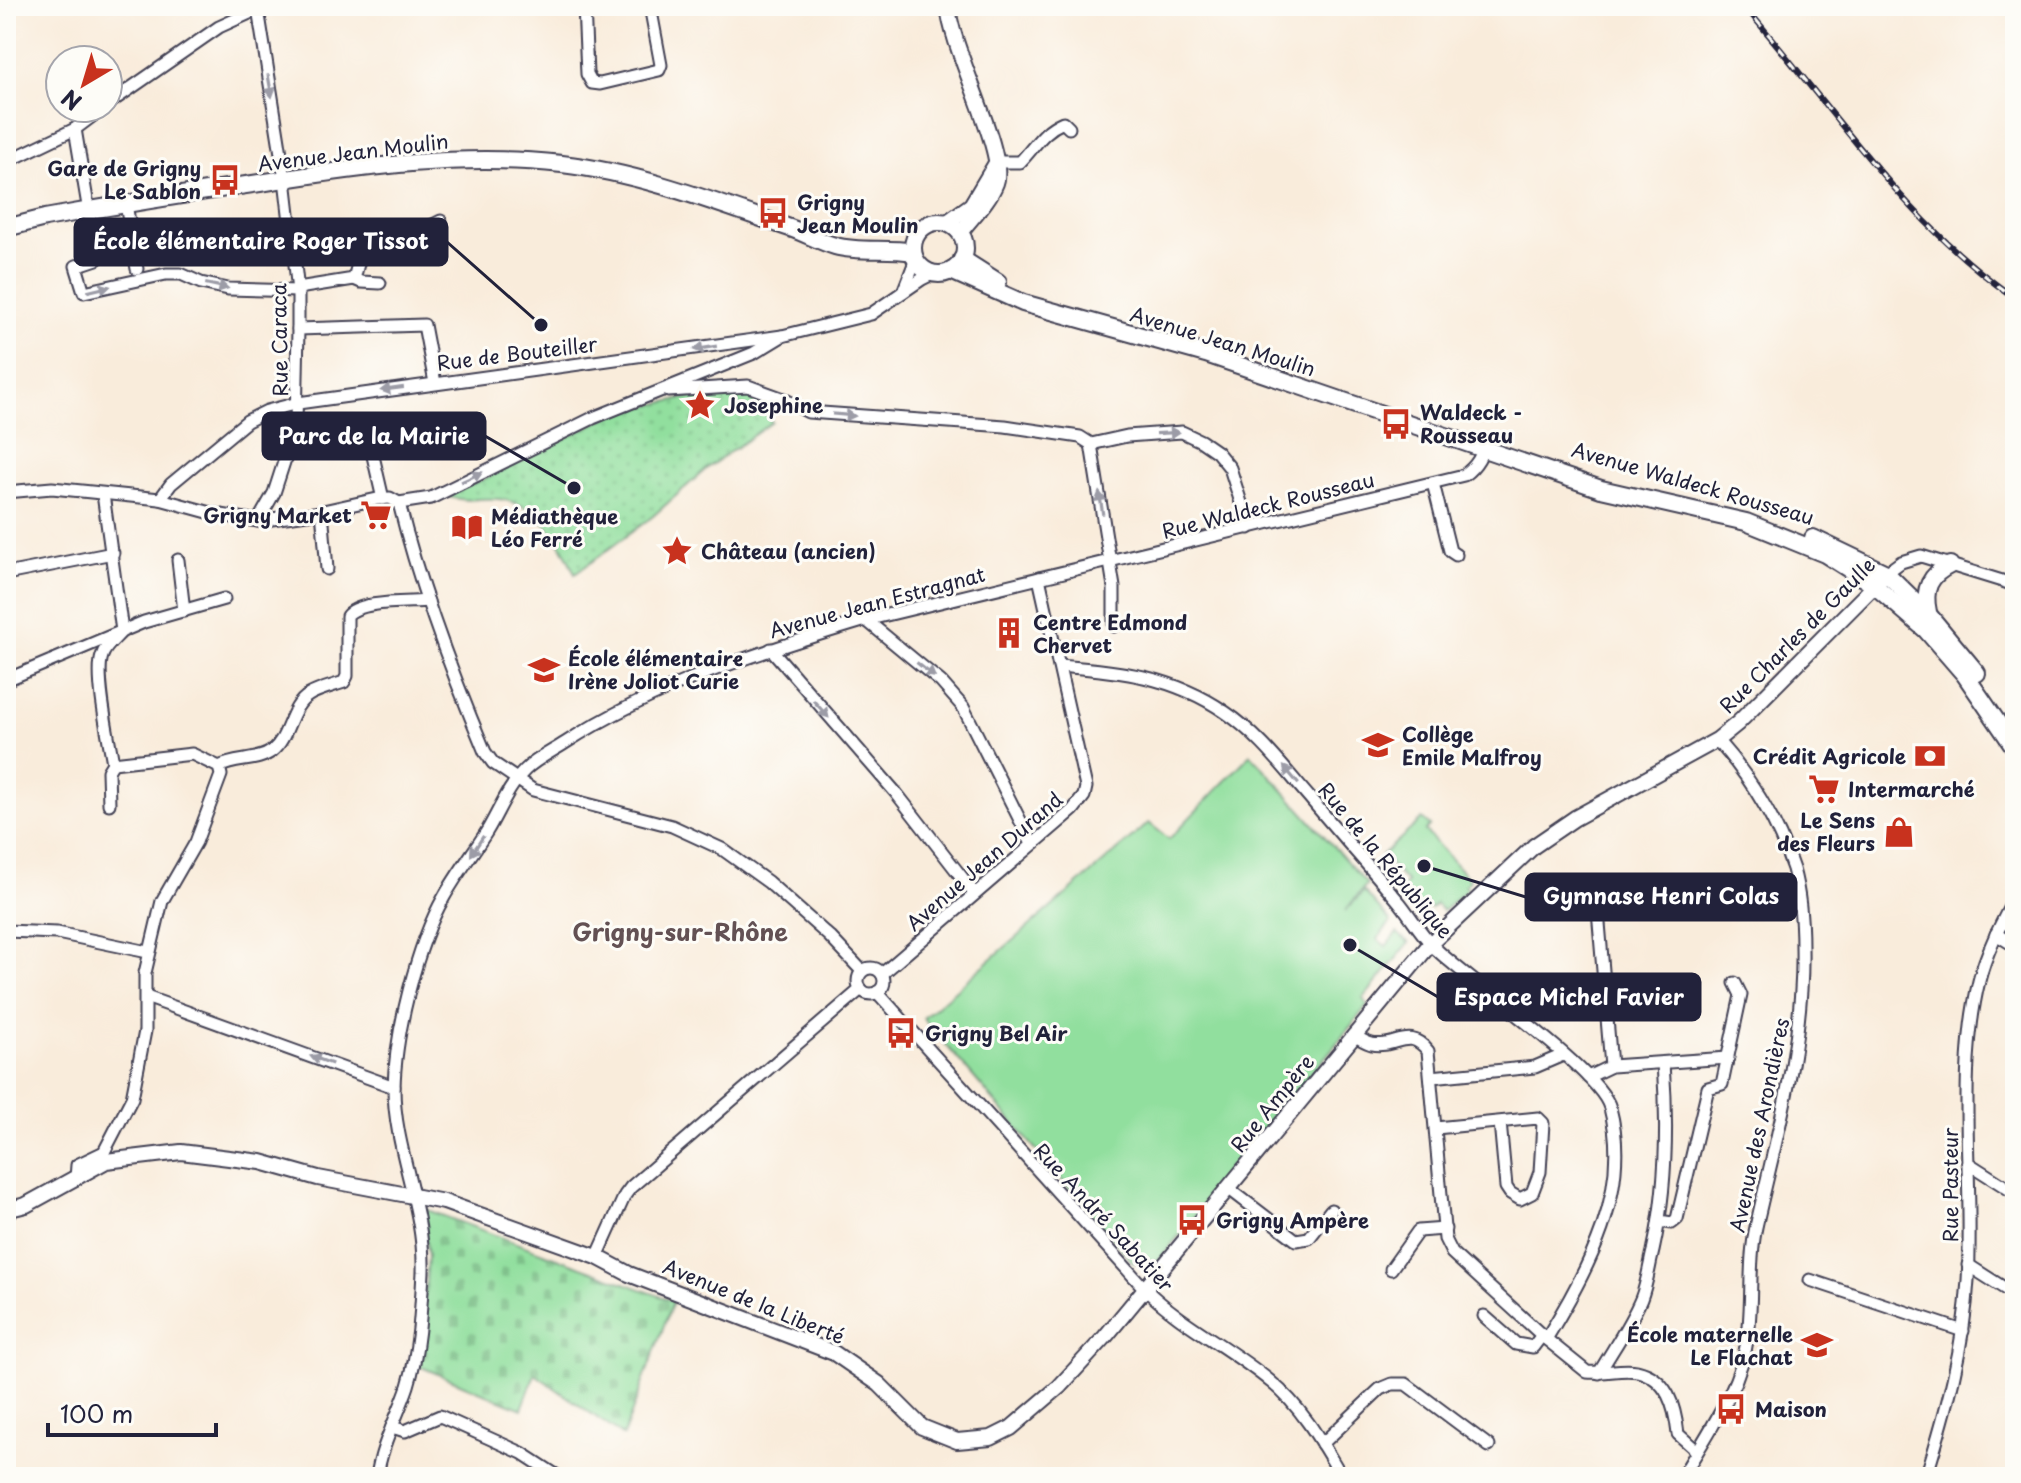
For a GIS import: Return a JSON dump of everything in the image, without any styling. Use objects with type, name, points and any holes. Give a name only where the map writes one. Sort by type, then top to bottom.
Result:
[{"type":"main road","name":"Avenue Jean Moulin","points":[[6,228],[126,204],[285,179],[373,166],[473,158],[563,164],[659,186],[795,229],[834,246],[892,248],[914,256]]},
{"type":"main road","points":[[931,223],[953,228],[964,241],[949,268],[926,270],[914,256],[915,238],[931,223]]},
{"type":"main road","name":"Avenue Jean Moulin","points":[[795,229],[856,240],[880,240],[919,232]]},
{"type":"main road","name":"Avenue Jean Moulin","points":[[949,268],[1023,303],[1206,354],[1484,445]]},
{"type":"main road","name":"Avenue Waldeck Rousseau","points":[[1484,445],[1624,488],[1805,535],[1880,579]]},
{"type":"main road","points":[[1928,614],[1925,596],[1928,586],[1938,571],[1950,565]]},
{"type":"main road","points":[[1880,579],[1928,614],[1974,669],[2015,728]]},
{"type":"main road","points":[[1880,579],[1906,612],[1947,652],[2015,748]]},
{"type":"street","points":[[584,6],[587,74],[592,83],[600,84],[659,70],[661,65],[650,6]]},
{"type":"street","points":[[948,6],[954,41],[986,128],[997,176],[989,196],[953,228]]},
{"type":"street","points":[[124,93],[219,27],[262,8]]},
{"type":"street","name":"Rue Caraca","points":[[258,521],[274,493],[287,459],[298,403],[298,289],[262,8]]},
{"type":"street","points":[[996,162],[1020,162],[1051,127],[1063,122],[1069,128]]},
{"type":"street","points":[[6,162],[82,124]]},
{"type":"street","points":[[75,129],[97,259],[76,266],[84,292],[166,274],[181,274],[201,283],[228,289],[298,289],[354,279],[380,283]]},
{"type":"street","points":[[126,204],[137,269]]},
{"type":"street","points":[[354,279],[360,256],[397,243],[441,221]]},
{"type":"street","points":[[903,293],[914,256]]},
{"type":"street","name":"Rue de Bouteiller","points":[[160,499],[171,484],[247,421],[267,411],[298,403],[435,383],[782,336],[871,314],[949,268]]},
{"type":"street","points":[[298,329],[424,325],[435,383]]},
{"type":"street","points":[[6,492],[52,488],[160,499],[233,518],[258,521],[390,498],[399,503],[431,498],[593,418],[754,353],[782,336]]},
{"type":"street","points":[[660,391],[748,386],[808,412],[1005,426],[1080,437],[1091,444],[1127,436],[1182,432],[1217,452],[1230,468],[1249,528]]},
{"type":"street","points":[[370,443],[383,499]]},
{"type":"street","points":[[1091,444],[1110,563],[1114,626]]},
{"type":"street","name":"Rue Waldeck Rousseau","points":[[1039,578],[1464,475],[1475,467],[1484,445]]},
{"type":"street","points":[[1433,483],[1450,551],[1456,555]]},
{"type":"street","points":[[103,494],[122,631],[106,648],[101,660],[104,713],[113,763],[108,771],[109,804]]},
{"type":"street","points":[[399,503],[412,554],[451,671],[485,752],[493,763],[533,790],[672,826],[722,849],[768,882],[830,937],[862,971]]},
{"type":"street","points":[[322,511],[327,569]]},
{"type":"street","points":[[6,574],[113,553]]},
{"type":"street","name":"Rue Charles de Gaulle","points":[[1431,943],[1534,846],[1575,818],[1717,740],[1901,562],[1921,556],[2015,585]]},
{"type":"street","points":[[178,560],[184,611]]},
{"type":"street","name":"Avenue Jean Estragnat","points":[[377,1477],[410,1377],[420,1306],[423,1251],[394,1087],[402,1020],[419,956],[442,899],[517,780],[527,768],[597,723],[710,672],[771,649],[866,620],[1039,578]]},
{"type":"street","name":"Avenue Jean Durand","points":[[882,974],[1073,810],[1085,792],[1039,578]]},
{"type":"street","points":[[6,680],[122,631],[224,599]]},
{"type":"street","points":[[219,767],[230,760],[267,755],[281,741],[302,701],[310,694],[344,682],[347,676],[347,616],[351,610],[363,606],[428,601]]},
{"type":"street","points":[[866,620],[941,682],[963,707],[1032,844]]},
{"type":"street","points":[[771,649],[897,794],[974,893]]},
{"type":"street","name":"Rue de la République","points":[[1059,666],[1111,670],[1172,683],[1227,713],[1274,755],[1431,943],[1588,1077],[1610,1103],[1618,1142],[1615,1179],[1603,1226],[1583,1273],[1544,1337]]},
{"type":"street","name":"Avenue des Arondières","points":[[1682,1477],[1734,1383],[1748,1335],[1752,1248],[1792,1076],[1803,971],[1802,923],[1794,872],[1784,845],[1766,807],[1717,740]]},
{"type":"street","points":[[113,763],[192,754],[219,767]]},
{"type":"street","points":[[76,1179],[77,1165],[104,1152],[132,1098],[145,1031],[148,952],[162,901],[196,842],[221,775],[219,767]]},
{"type":"street","name":"Rue Pasteur","points":[[1926,1477],[1953,1382],[1963,1331],[1968,1265],[1973,1015],[1979,981],[1996,934],[2015,897]]},
{"type":"street","points":[[1597,899],[1611,1066]]},
{"type":"street","points":[[6,931],[57,933],[148,952]]},
{"type":"street","points":[[1996,934],[2015,946]]},
{"type":"street","name":"Rue Ampère","points":[[1145,1289],[1431,943]]},
{"type":"street","points":[[875,968],[882,974],[884,984],[877,992],[868,994],[861,989],[858,980],[862,971],[875,968]]},
{"type":"street","points":[[1659,1221],[1672,1223],[1677,1219],[1708,1088],[1722,1084],[1741,995],[1735,983]]},
{"type":"street","points":[[597,1257],[631,1187],[861,989]]},
{"type":"street","name":"Rue André Sabatier","points":[[877,992],[1164,1308],[1225,1347],[1271,1382],[1303,1414],[1342,1477]]},
{"type":"street","points":[[146,997],[394,1087]]},
{"type":"street","points":[[1353,1035],[1373,1045],[1408,1038],[1421,1042],[1428,1051],[1445,1239],[1452,1253],[1587,1372],[1636,1371],[1657,1381],[1667,1391],[1676,1413],[1678,1434],[1697,1451]]},
{"type":"street","points":[[1431,1077],[1535,1067],[1563,1055]]},
{"type":"street","points":[[1588,1077],[1611,1066],[1728,1058]]},
{"type":"street","points":[[1599,1373],[1642,1297],[1659,1221],[1666,1157],[1667,1107],[1663,1063]]},
{"type":"street","points":[[6,1092],[6,1105]]},
{"type":"street","points":[[1436,1128],[1538,1118],[1543,1123],[1540,1172],[1532,1193],[1520,1199],[1506,1187],[1500,1122]]},
{"type":"street","name":"Avenue de la Liberté","points":[[6,1210],[26,1205],[106,1161],[181,1152],[261,1162],[318,1178],[444,1202],[597,1257],[629,1274],[834,1353],[879,1384],[922,1427],[957,1441],[980,1441],[1011,1428],[1059,1387],[1145,1289]]},
{"type":"street","points":[[1968,1163],[2015,1193]]},
{"type":"street","points":[[1228,1188],[1296,1240],[1309,1238],[1331,1210]]},
{"type":"street","points":[[1391,1269],[1418,1231],[1445,1229]]},
{"type":"street","points":[[1968,1265],[2015,1295]]},
{"type":"street","points":[[1810,1280],[1963,1331]]},
{"type":"street","points":[[1484,1316],[1516,1344],[1533,1347],[1544,1337]]},
{"type":"street","points":[[1322,1444],[1380,1389],[1392,1384],[1406,1384],[1489,1446]]},
{"type":"street","points":[[392,1427],[405,1431],[440,1416],[522,1453],[543,1471],[559,1477]]},
{"type":"green space","points":[[705,394],[751,394],[772,422],[706,469],[652,517],[575,574],[557,538],[530,510],[505,500],[461,499],[443,495],[482,480],[617,412]]},
{"type":"green space","points":[[1251,754],[1367,884],[1345,911],[1364,891],[1391,922],[1377,939],[1386,946],[1397,933],[1409,943],[1363,999],[1368,1005],[1159,1260],[1133,1263],[923,1018],[1149,823],[1169,839]]},
{"type":"green space","points":[[1422,819],[1430,826],[1425,831],[1470,880],[1465,886],[1467,889],[1443,911],[1436,904],[1431,909],[1426,905],[1420,910],[1400,890],[1407,883],[1382,855]]},
{"type":"green space","points":[[422,1208],[673,1301],[623,1436],[535,1374],[522,1409],[419,1366],[428,1257]]},
{"type":"railway","points":[[1744,6],[1904,199],[1938,235],[2015,298]]},
{"type":"place","name":"Gare de Grigny Le Sablon","points":[[225,180]]},
{"type":"place","name":"Grigny Jean Moulin","points":[[773,213]]},
{"type":"place","name":"École élémentaire Roger Tissot","points":[[541,325]]},
{"type":"place","name":"Josephine","points":[[700,405]]},
{"type":"place","name":"Waldeck - Rousseau","points":[[1396,424]]},
{"type":"place","name":"Parc de la Mairie","points":[[574,488]]},
{"type":"place","name":"Grigny Market","points":[[376,515]]},
{"type":"place","name":"Médiathèque Léo Ferré","points":[[467,527]]},
{"type":"place","name":"Château (ancien)","points":[[677,551]]},
{"type":"place","name":"Centre Edmond Chervet","points":[[1009,633]]},
{"type":"place","name":"École élémentaire Irène Joliot Curie","points":[[544,670]]},
{"type":"place","name":"Collège Emile Malfroy","points":[[1378,745]]},
{"type":"place","name":"Crédit Agricole","points":[[1930,756]]},
{"type":"place","name":"Intermarché","points":[[1824,789]]},
{"type":"place","name":"Le Sens des Fleurs","points":[[1899,832]]},
{"type":"place","name":"Gymnase Henri Colas","points":[[1424,866]]},
{"type":"place","name":"Espace Michel Favier","points":[[1350,945]]},
{"type":"place","name":"Grigny Bel Air","points":[[901,1033]]},
{"type":"place","name":"Grigny Ampère","points":[[1192,1220]]},
{"type":"place","name":"École maternelle Le Flachat","points":[[1817,1345]]},
{"type":"place","name":"Maison","points":[[1731,1409]]},
{"type":"district","name":"Grigny-sur-Rhône","points":[[680,931]]}]
